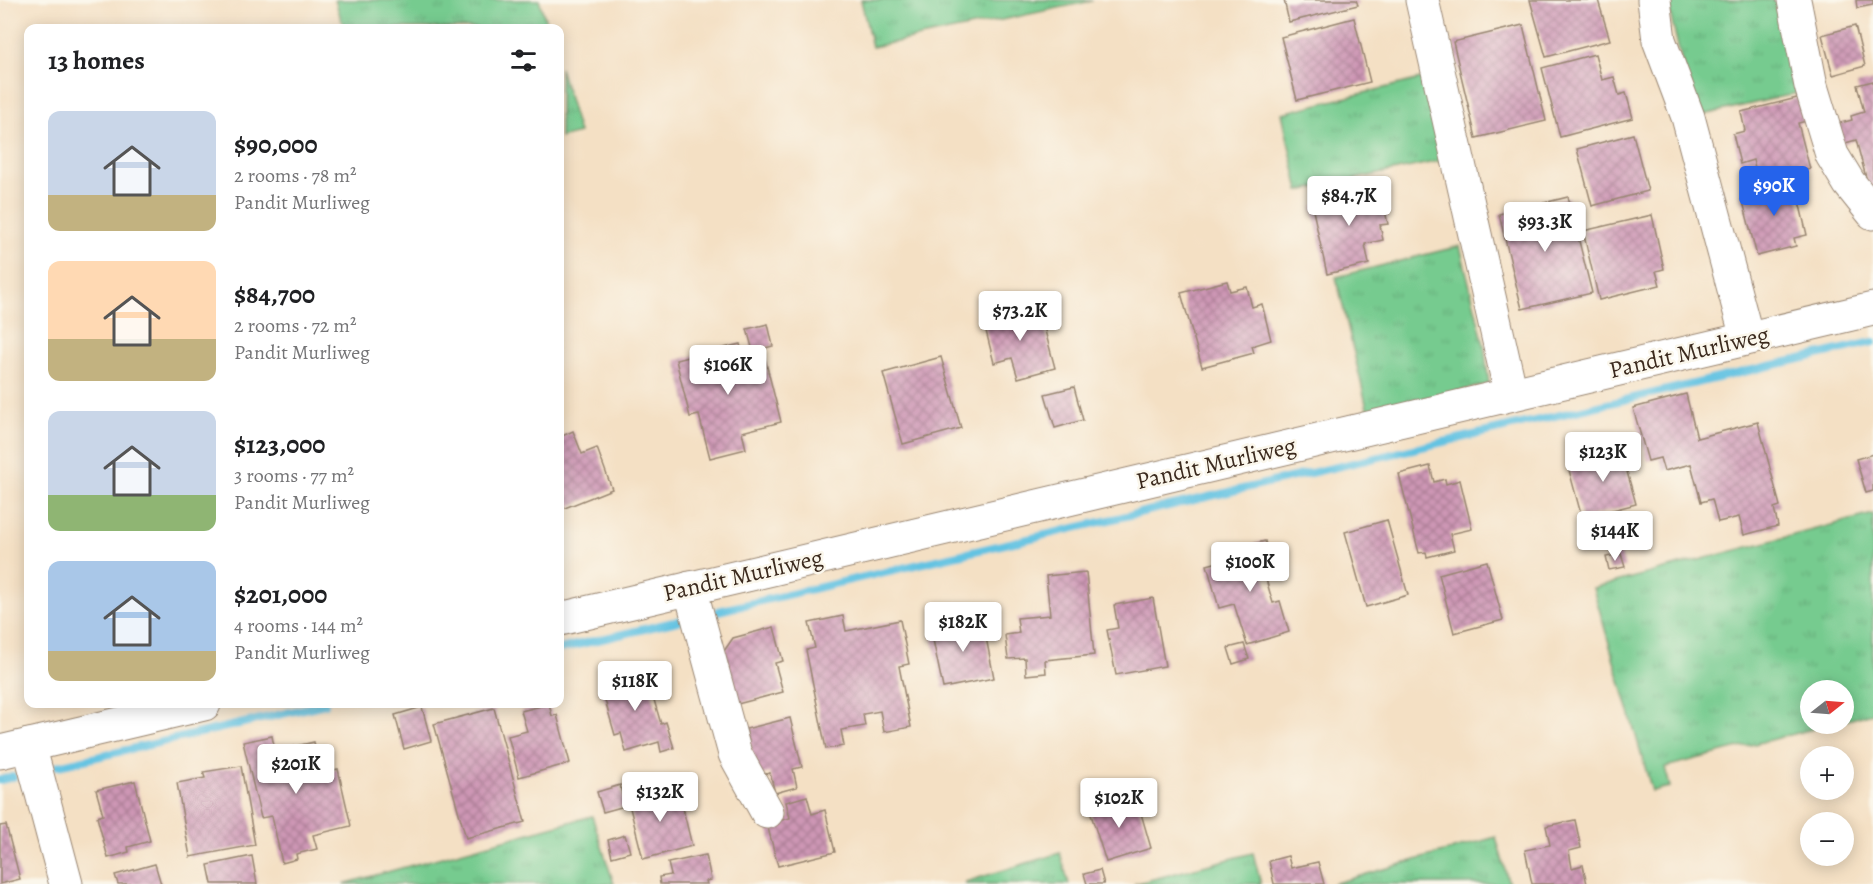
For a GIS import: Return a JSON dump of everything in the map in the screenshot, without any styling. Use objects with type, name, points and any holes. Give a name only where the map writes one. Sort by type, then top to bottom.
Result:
[{"type":"street","points":[[1422,0],[1511,394]]},
{"type":"street","points":[[1654,0],[1659,40],[1688,117],[1747,338]]},
{"type":"street","points":[[1794,0],[1811,86],[1832,155],[1849,183],[1873,213]]},
{"type":"street","name":"Pandit Murliweg","points":[[564,618],[1873,309]]},
{"type":"street","points":[[690,588],[735,754],[767,812]]},
{"type":"street","points":[[66,884],[14,749],[187,708]]},
{"type":"green space","points":[[335,0],[539,0],[547,24],[343,24]]},
{"type":"green space","points":[[861,0],[1092,0],[1092,1],[872,47]]},
{"type":"green space","points":[[1667,0],[1786,0],[1806,91],[1695,117]]},
{"type":"green space","points":[[1425,78],[1444,160],[1299,191],[1282,113]]},
{"type":"green space","points":[[564,82],[579,133],[564,137]]},
{"type":"green space","points":[[1460,246],[1484,345],[1489,384],[1368,412],[1336,277]]},
{"type":"green space","points":[[1873,514],[1873,713],[1854,718],[1854,680],[1800,680],[1800,732],[1665,767],[1670,787],[1652,791],[1593,588]]},
{"type":"green space","points":[[592,816],[614,884],[343,884]]},
{"type":"green space","points":[[1496,837],[1509,884],[1332,884]]},
{"type":"green space","points":[[1060,853],[1069,884],[965,884],[965,882]]},
{"type":"green space","points":[[1253,853],[1261,884],[1134,884]]},
{"type":"building","points":[[1284,0],[1356,0],[1358,5],[1289,22]]},
{"type":"building","points":[[1530,0],[1598,0],[1610,40],[1546,57]]},
{"type":"building","points":[[1856,0],[1873,0],[1873,5],[1857,8]]},
{"type":"building","points":[[1354,18],[1370,82],[1297,100],[1281,37]]},
{"type":"building","points":[[1523,25],[1546,121],[1476,138],[1453,42]]},
{"type":"building","points":[[1855,26],[1865,66],[1833,75],[1822,35]]},
{"type":"building","points":[[1595,54],[1602,80],[1614,77],[1619,95],[1626,93],[1633,118],[1560,137],[1542,68]]},
{"type":"building","points":[[1873,81],[1872,200],[1856,140],[1842,144],[1837,124],[1852,120],[1851,116],[1864,112],[1857,85]]},
{"type":"building","points":[[1801,97],[1807,121],[1798,123],[1810,169],[1759,182],[1753,160],[1740,164],[1733,134],[1745,131],[1741,112]]},
{"type":"building","points":[[1633,134],[1648,191],[1592,206],[1577,149]]},
{"type":"building","points":[[1794,180],[1807,235],[1794,238],[1796,246],[1757,256],[1741,194]]},
{"type":"building","points":[[1355,185],[1358,197],[1381,192],[1388,224],[1380,225],[1383,240],[1365,244],[1369,264],[1327,274],[1312,206],[1327,203],[1324,192]]},
{"type":"building","points":[[1568,197],[1592,293],[1522,309],[1499,214]]},
{"type":"building","points":[[1652,215],[1664,269],[1656,271],[1660,285],[1599,300],[1583,231]]},
{"type":"building","points":[[1227,281],[1230,291],[1247,287],[1252,307],[1262,304],[1271,340],[1252,346],[1254,353],[1202,367],[1181,293]]},
{"type":"building","points":[[1023,306],[1025,316],[1040,312],[1055,368],[1018,378],[1012,358],[994,363],[984,323],[999,318],[997,313]]},
{"type":"building","points":[[768,324],[773,346],[753,351],[747,329]]},
{"type":"building","points":[[740,344],[744,360],[764,355],[781,422],[742,432],[746,449],[710,458],[699,415],[690,417],[676,360]]},
{"type":"building","points":[[941,357],[961,428],[903,444],[883,373]]},
{"type":"building","points":[[1074,387],[1083,420],[1055,428],[1045,394]]},
{"type":"building","points":[[1686,394],[1697,438],[1758,422],[1780,506],[1774,508],[1778,526],[1744,535],[1739,517],[1718,522],[1712,499],[1701,502],[1691,464],[1664,471],[1660,458],[1648,461],[1633,408]]},
{"type":"building","points":[[573,431],[582,454],[597,448],[612,489],[564,508],[564,435]]},
{"type":"building","points":[[1619,443],[1636,504],[1582,518],[1569,470],[1592,464],[1589,451]]},
{"type":"building","points":[[1873,454],[1873,491],[1866,493],[1856,459]]},
{"type":"building","points":[[1430,466],[1434,482],[1445,479],[1446,484],[1460,480],[1472,529],[1450,534],[1454,550],[1427,557],[1426,552],[1419,553],[1399,474]]},
{"type":"building","points":[[1387,520],[1408,595],[1366,607],[1345,532]]},
{"type":"building","points":[[1265,541],[1274,574],[1265,576],[1273,603],[1280,601],[1289,632],[1247,645],[1234,604],[1219,608],[1207,565],[1244,555],[1242,547]]},
{"type":"building","points":[[1621,554],[1625,567],[1609,570],[1606,557]]},
{"type":"building","points":[[1487,561],[1503,620],[1454,633],[1439,574]]},
{"type":"building","points":[[1086,572],[1094,655],[1045,660],[1046,673],[1026,675],[1025,658],[1008,659],[1005,635],[1019,633],[1017,618],[1050,615],[1046,576]]},
{"type":"building","points":[[1153,598],[1165,666],[1116,675],[1107,630],[1118,628],[1114,605]]},
{"type":"building","points":[[843,616],[846,631],[900,620],[909,664],[899,666],[911,727],[884,732],[880,711],[863,714],[865,726],[841,730],[844,746],[826,749],[806,650],[815,648],[809,623]]},
{"type":"building","points":[[982,617],[994,678],[943,688],[932,635],[944,632],[942,625]]},
{"type":"building","points":[[774,627],[783,661],[775,663],[783,692],[726,707],[722,654],[733,638]]},
{"type":"building","points":[[1244,644],[1249,659],[1233,664],[1228,648]]},
{"type":"building","points":[[645,669],[661,724],[666,722],[674,748],[661,752],[659,742],[626,752],[621,733],[615,735],[600,683]]},
{"type":"building","points":[[422,708],[431,741],[404,749],[395,715]]},
{"type":"building","points":[[494,708],[525,822],[466,838],[434,724]]},
{"type":"building","points":[[550,708],[552,716],[557,715],[570,763],[519,777],[508,736],[527,731],[521,711]]},
{"type":"building","points":[[790,718],[802,767],[793,769],[797,787],[775,793],[770,773],[757,776],[746,729]]},
{"type":"building","points":[[272,736],[275,751],[314,742],[321,773],[338,769],[351,826],[313,835],[317,849],[296,854],[297,859],[282,863],[272,816],[261,818],[243,742]]},
{"type":"building","points":[[241,766],[255,845],[190,857],[177,783],[205,778],[203,772]]},
{"type":"building","points":[[135,781],[150,841],[128,847],[129,852],[108,858],[97,817],[103,815],[96,790]]},
{"type":"building","points":[[620,785],[625,806],[603,812],[597,792]]},
{"type":"building","points":[[678,788],[692,846],[643,859],[628,800]]},
{"type":"building","points":[[807,796],[812,814],[825,810],[835,852],[778,866],[767,824],[790,818],[786,802]]},
{"type":"building","points":[[1118,796],[1121,808],[1138,803],[1151,848],[1106,862],[1088,805]]},
{"type":"building","points":[[1575,820],[1581,848],[1569,851],[1572,868],[1583,865],[1587,884],[1532,884],[1525,850],[1550,845],[1546,826]]},
{"type":"building","points":[[6,825],[20,879],[0,884],[0,826]]},
{"type":"building","points":[[625,835],[630,852],[612,857],[608,840]]},
{"type":"building","points":[[706,855],[711,880],[706,881],[707,884],[660,884],[659,877],[671,875],[668,863]]},
{"type":"building","points":[[252,856],[257,884],[212,884],[208,865]]},
{"type":"building","points":[[1288,856],[1291,868],[1318,862],[1324,884],[1274,884],[1269,861]]},
{"type":"building","points":[[155,864],[161,884],[118,884],[115,875]]},
{"type":"building","points":[[1100,870],[1104,884],[1087,884],[1084,874]]},
{"type":"waterway","points":[[718,611],[1873,342]]},
{"type":"waterway","points":[[564,648],[686,619]]},
{"type":"waterway","points":[[58,766],[308,708]]},
{"type":"waterway","points":[[0,780],[13,777]]}]
